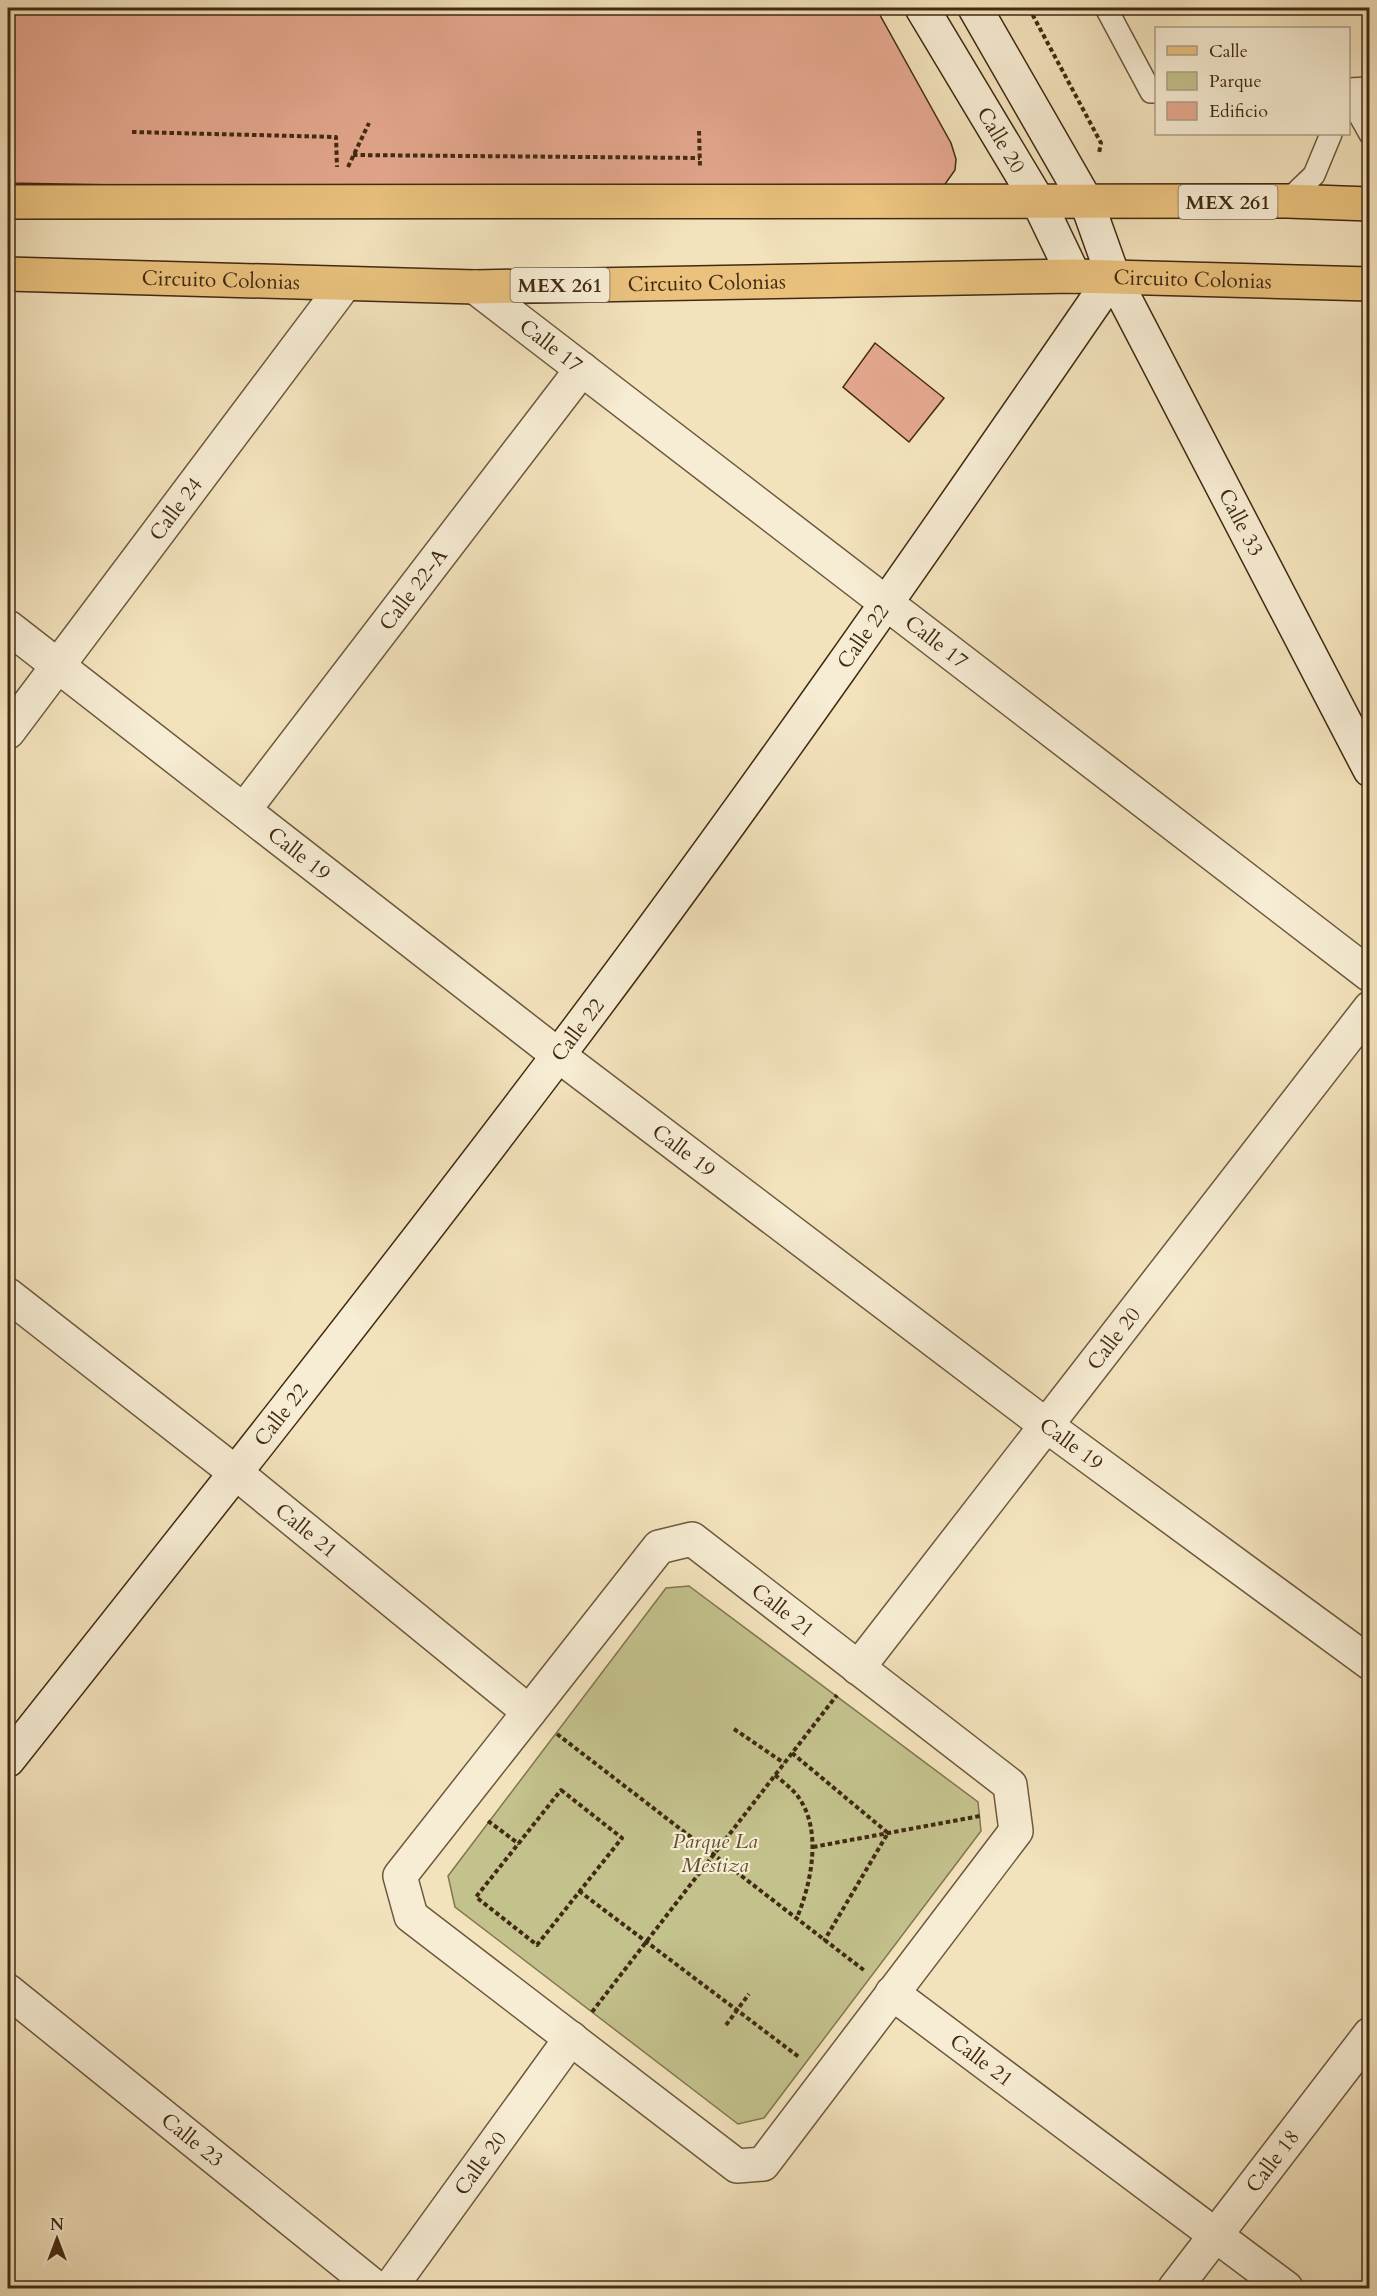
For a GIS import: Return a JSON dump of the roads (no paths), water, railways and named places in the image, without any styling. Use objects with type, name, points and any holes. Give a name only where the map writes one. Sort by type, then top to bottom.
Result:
[{"type":"main road","name":"MEX 261","points":[[8,202],[1087,203],[1287,201],[1370,204]]},
{"type":"main road","name":"Circuito Colonias","points":[[8,274],[344,285],[475,286],[1074,276],[1370,284]]},
{"type":"street","name":"Calle 20","points":[[922,8],[1040,203],[1074,276]]},
{"type":"street","name":"Calle 20","points":[[975,8],[1087,203],[1113,276]]},
{"type":"street","name":"Calle 22","points":[[8,1760],[236,1473],[558,1055],[887,604],[1113,276]]},
{"type":"street","name":"Calle 33","points":[[1113,276],[1370,770]]},
{"type":"street","name":"Calle 24","points":[[8,732],[344,285]]},
{"type":"street","name":"Calle 17","points":[[475,286],[1370,975]]},
{"type":"street","name":"Calle 22-A","points":[[244,810],[582,369]]},
{"type":"street","name":"Calle 19","points":[[8,627],[558,1055],[1047,1426],[1370,1663]]},
{"type":"street","name":"Calle 20","points":[[858,1668],[1370,1008]]},
{"type":"street","name":"Calle 21","points":[[8,1295],[236,1473],[540,1721],[659,1547],[692,1539],[1010,1785],[1016,1831],[892,1993],[1216,2234],[1286,2289]]},
{"type":"street","points":[[540,1721],[400,1876],[411,1916],[737,2166],[763,2164],[892,1993]]},
{"type":"street","name":"Calle 23","points":[[8,1991],[376,2289]]},
{"type":"street","name":"Calle 18","points":[[1175,2289],[1370,2034]]},
{"type":"street","name":"Calle 20","points":[[390,2289],[571,2038]]},
{"type":"lane","points":[[1106,8],[1151,92],[1155,92]]},
{"type":"lane","points":[[1350,89],[1370,88]]},
{"type":"lane","points":[[1350,99],[1370,134]]},
{"type":"lane","points":[[1287,201],[1314,175],[1331,135]]},
{"type":"park label","name":"Parque La Mestiza","points":[[715,1853]]}]
